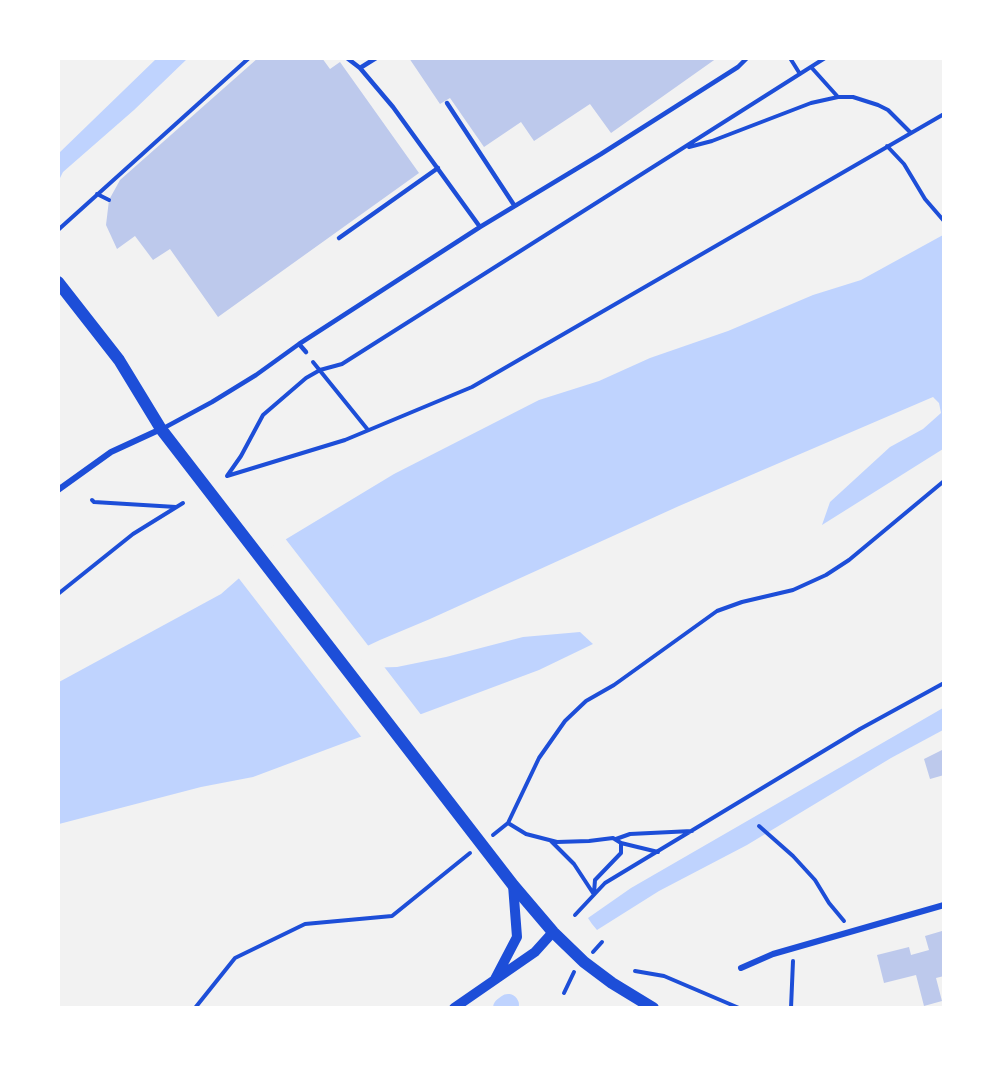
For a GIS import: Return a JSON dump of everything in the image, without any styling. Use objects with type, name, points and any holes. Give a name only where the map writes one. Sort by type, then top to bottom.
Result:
[{"type":"main road","points":[[58,282],[120,361],[161,429],[513,885],[553,932],[598,974],[652,1008]]},
{"type":"street","points":[[58,490],[111,452],[161,429]]},
{"type":"street","points":[[493,982],[517,937],[513,885]]},
{"type":"street","points":[[741,968],[792,948],[944,905]]},
{"type":"street","points":[[454,1008],[535,952],[553,932]]},
{"type":"lane","points":[[347,58],[360,68],[393,107],[480,227]]},
{"type":"lane","points":[[360,68],[376,58]]},
{"type":"lane","points":[[161,429],[238,386],[514,205],[601,154],[738,67],[747,58]]},
{"type":"lane","points":[[447,103],[514,205]]},
{"type":"lane","points":[[339,238],[438,168]]},
{"type":"lane","points":[[299,344],[306,352]]},
{"type":"path","points":[[58,230],[249,58]]},
{"type":"path","points":[[790,58],[800,74]]},
{"type":"path","points":[[825,58],[342,364],[320,370],[299,383],[263,415],[241,456],[226,476],[345,440],[472,387],[944,114]]},
{"type":"path","points":[[811,67],[838,97]]},
{"type":"path","points":[[686,147],[712,141],[811,103],[838,97],[853,97],[888,110],[911,134]]},
{"type":"path","points":[[887,146],[904,164],[925,199],[944,221]]},
{"type":"path","points":[[97,194],[109,200]]},
{"type":"path","points":[[306,352],[368,430]]},
{"type":"path","points":[[490,837],[508,823],[539,758],[565,721],[586,701],[614,685],[717,611],[742,602],[793,590],[826,575],[849,560],[944,481]]},
{"type":"path","points":[[92,500],[94,502],[177,507]]},
{"type":"path","points":[[58,594],[133,534],[183,503]]},
{"type":"path","points":[[575,915],[605,883],[850,735],[944,683]]},
{"type":"path","points":[[508,823],[526,834],[551,841],[568,842],[615,839],[630,834],[693,831]]},
{"type":"path","points":[[759,826],[793,856],[815,880],[829,903],[842,918],[849,933]]},
{"type":"path","points":[[615,839],[621,843],[659,852]]},
{"type":"path","points":[[551,841],[574,864],[594,893]]},
{"type":"path","points":[[594,893],[595,880],[621,853],[621,843]]},
{"type":"path","points":[[195,1008],[235,958],[305,924],[392,916],[473,851]]},
{"type":"path","points":[[791,1008],[792,948]]},
{"type":"path","points":[[635,971],[664,976],[739,1008]]},
{"type":"water","points":[[156,59],[187,59],[134,110],[63,172],[59,180],[59,153]]},
{"type":"water","points":[[943,235],[943,449],[822,525],[830,502],[890,447],[923,429],[941,413],[939,403],[933,397],[679,506],[380,640],[363,648],[356,662],[364,668],[397,667],[523,637],[580,632],[593,644],[539,670],[253,777],[201,787],[59,824],[59,682],[221,594],[278,544],[394,474],[539,400],[599,381],[650,358],[728,331],[813,295],[861,280]]},
{"type":"water","points":[[943,708],[943,730],[891,758],[747,845],[659,891],[597,930],[588,918],[631,888]]},
{"type":"pier","points":[[284,537],[370,648],[365,650],[360,662],[365,665],[382,664],[422,716],[363,739],[237,576]]},
{"type":"building","points":[[258,58],[322,58],[330,69],[340,62],[419,173],[218,317],[170,249],[153,260],[135,236],[117,249],[106,225],[109,200],[120,180]]},
{"type":"building","points":[[409,58],[717,58],[611,133],[590,104],[534,141],[521,122],[484,147],[450,98],[440,104]]},
{"type":"building","points":[[944,749],[944,775],[930,779],[924,759]]},
{"type":"building","points":[[942,931],[944,976],[936,978],[942,1001],[924,1006],[916,975],[884,983],[877,955],[909,947],[911,955],[929,950],[925,936]]},
{"type":"waterway","points":[[504,1008],[508,1005]]}]
